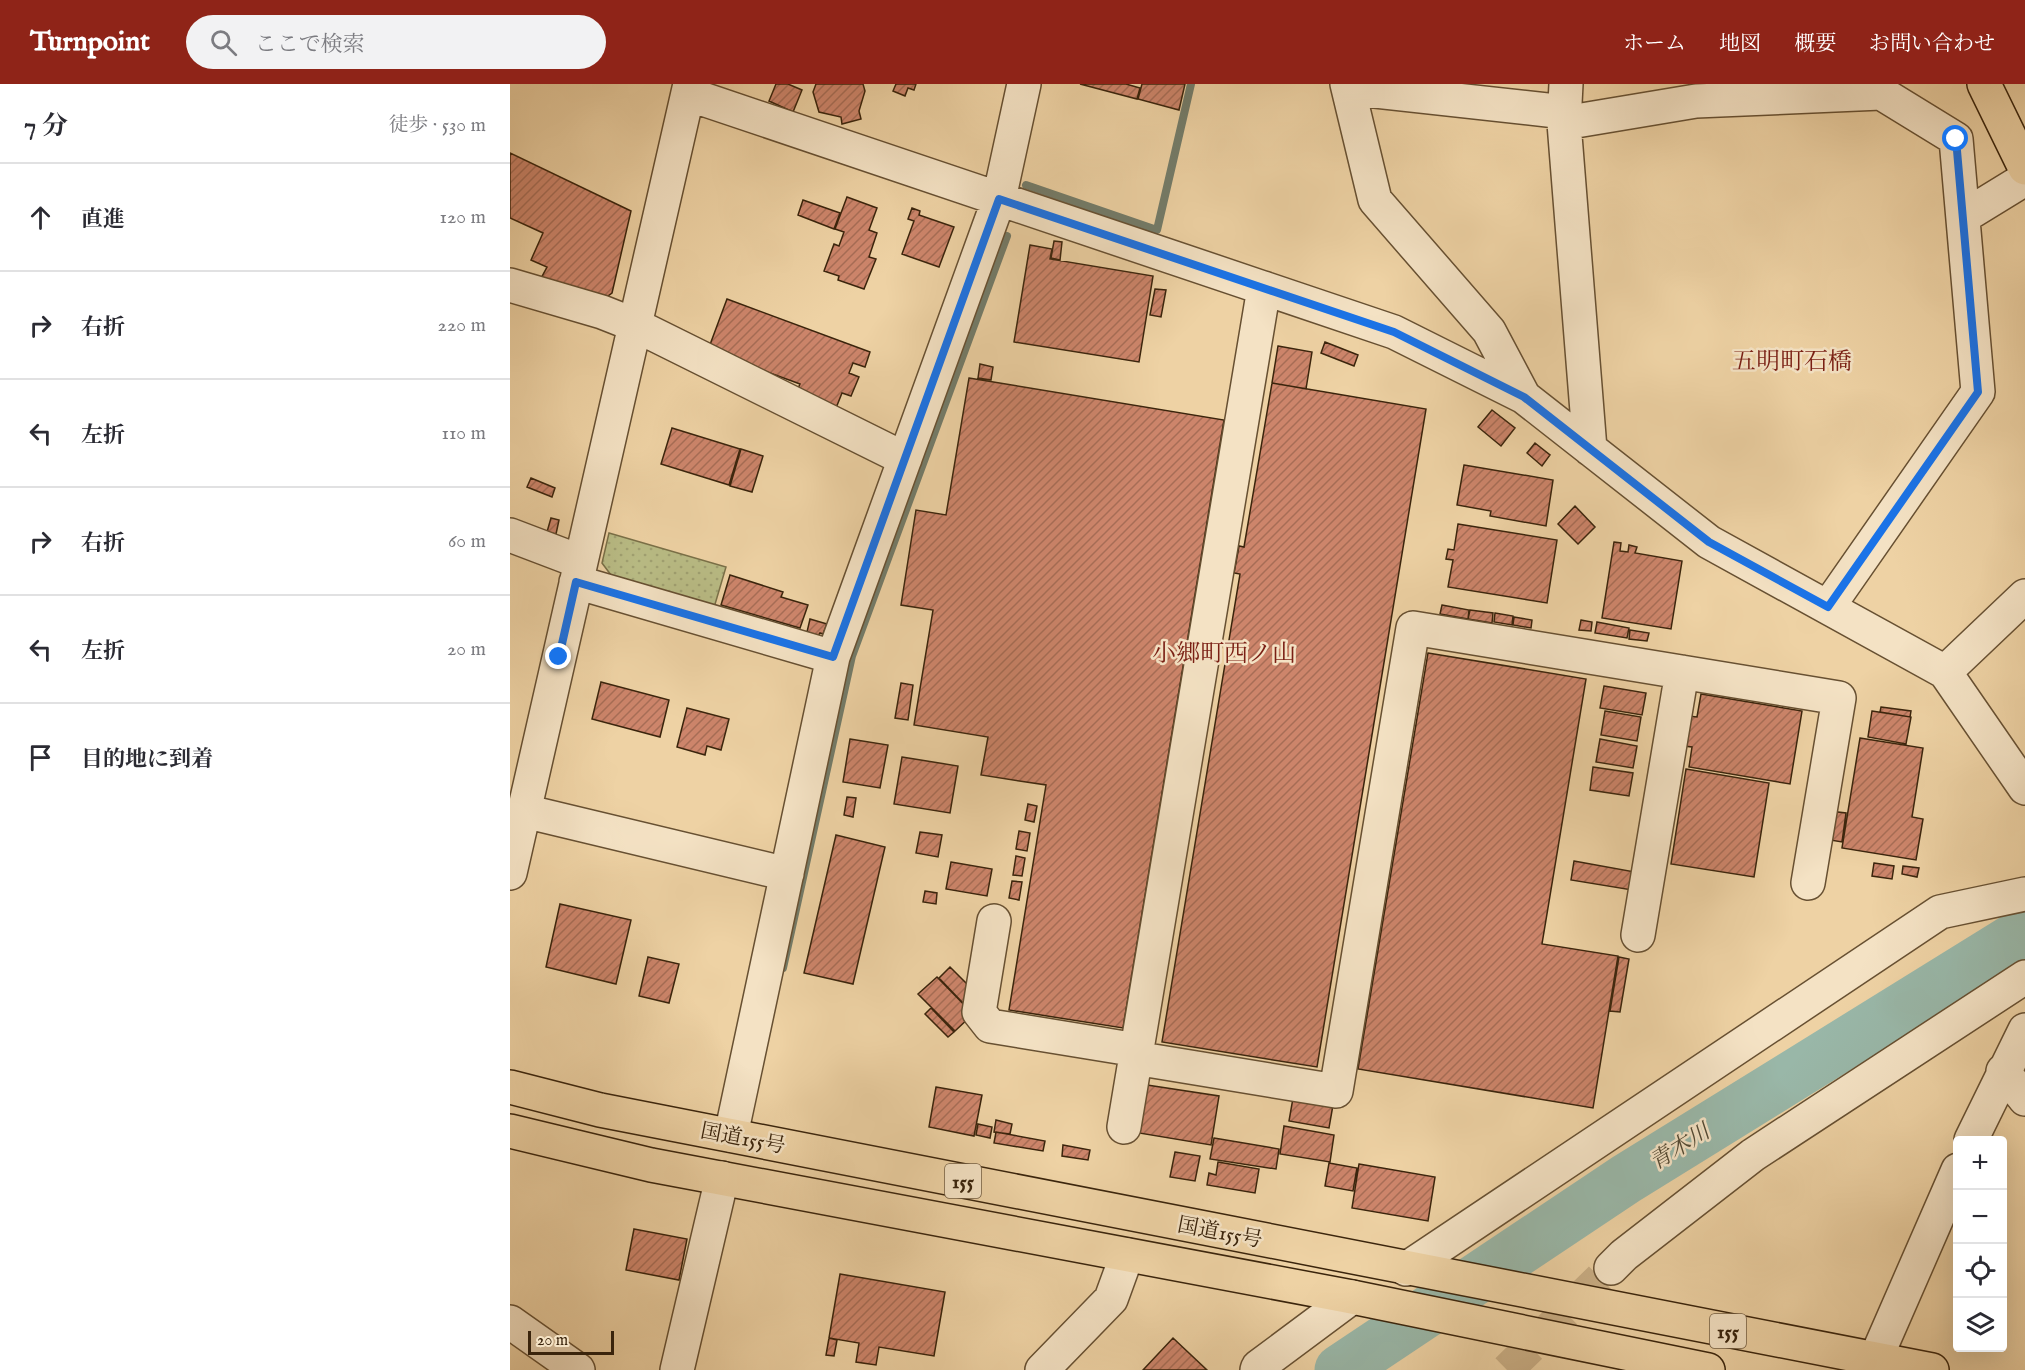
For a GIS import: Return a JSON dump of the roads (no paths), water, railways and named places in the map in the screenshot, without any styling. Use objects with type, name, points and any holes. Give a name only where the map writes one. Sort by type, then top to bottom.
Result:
[{"type":"main road","points":[[1984,84],[2025,168]]},
{"type":"main road","name":"国道155号","points":[[510,1087],[600,1110],[1932,1370]]},
{"type":"main road","name":"国道155号","points":[[510,1131],[651,1165],[1361,1299],[1708,1370]]},
{"type":"street","points":[[730,1135],[833,657],[999,199],[1024,84]]},
{"type":"street","points":[[1524,397],[1489,331],[1375,200],[1348,86],[1565,106],[1696,92],[1881,93],[1956,139],[1978,392],[1828,607]]},
{"type":"street","points":[[510,873],[521,799],[578,572],[689,89],[999,199],[1394,332],[1524,397],[1709,542],[1946,672],[2025,788]]},
{"type":"street","points":[[1565,106],[1590,449]]},
{"type":"street","points":[[1963,217],[2025,179]]},
{"type":"street","points":[[510,285],[602,312],[635,325],[905,459]]},
{"type":"street","points":[[1124,1127],[1264,288]]},
{"type":"street","points":[[510,535],[578,572],[833,657]]},
{"type":"street","points":[[1946,672],[2025,596]]},
{"type":"street","points":[[994,921],[978,1012],[990,1026],[1336,1091],[1413,628],[1839,698],[1808,883]]},
{"type":"street","points":[[1638,935],[1682,672]]},
{"type":"street","points":[[521,799],[787,874]]},
{"type":"street","points":[[1412,1270],[1940,912],[2025,894]]},
{"type":"street","points":[[1611,1268],[1624,1255],[1753,1155],[2025,978]]},
{"type":"street","points":[[1973,1136],[2025,1030]]},
{"type":"street","points":[[2003,1071],[2025,1099]]},
{"type":"street","points":[[677,1370],[722,1178]]},
{"type":"street","points":[[1875,1360],[1953,1181]]},
{"type":"street","points":[[1042,1370],[1111,1299],[1127,1255]]},
{"type":"street","points":[[1257,1370],[1258,1367],[1361,1299]]},
{"type":"street","points":[[510,1322],[578,1370]]},
{"type":"waterway","points":[[1026,185],[1157,230],[1191,84]]},
{"type":"waterway","points":[[783,968],[852,656],[1007,236]]},
{"type":"waterway","name":"青木川","points":[[1340,1370],[1626,1179],[2025,932]]},
{"type":"tunnel","points":[[1507,1370],[1611,1268]]},
{"type":"district","name":"五明町石橋","points":[[1792,361]]},
{"type":"district","name":"小郷町西ノ山","points":[[1224,653]]}]
